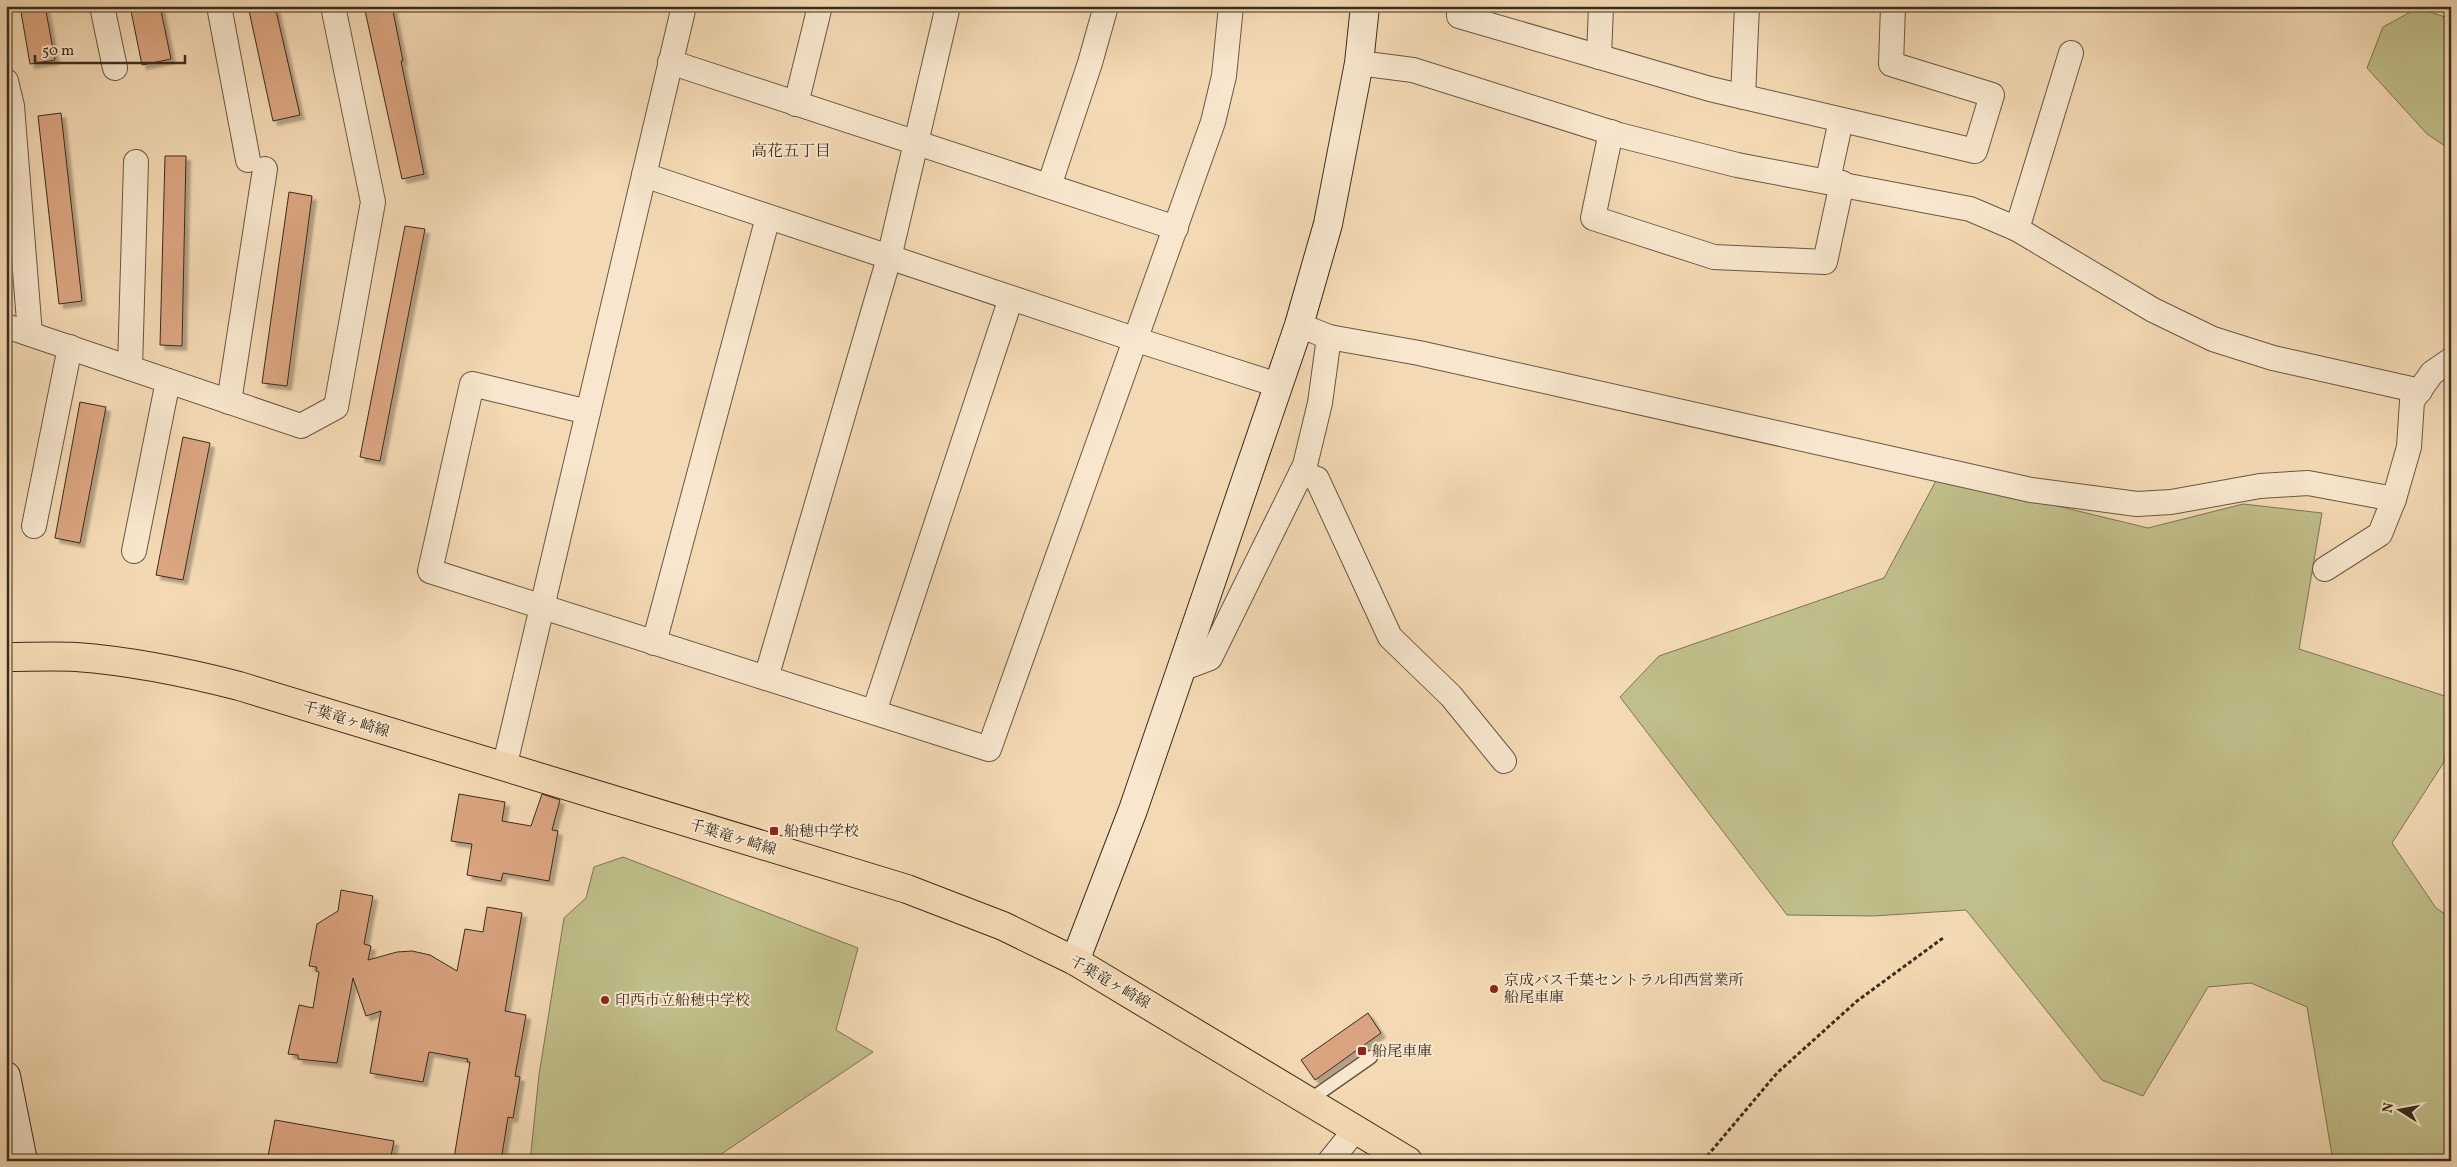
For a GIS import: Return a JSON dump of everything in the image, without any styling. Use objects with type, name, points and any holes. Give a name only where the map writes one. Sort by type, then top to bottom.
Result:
[{"type":"main road","name":"千葉竜ヶ崎線","points":[[6,657],[74,657],[127,662],[181,672],[239,686],[907,889],[1003,926],[1075,962],[1408,1161]]},
{"type":"street","points":[[102,6],[115,68]]},
{"type":"street","points":[[219,6],[257,165],[229,402]]},
{"type":"street","points":[[6,326],[301,426],[336,406],[373,202],[333,6]]},
{"type":"street","points":[[504,768],[684,6]]},
{"type":"street","points":[[796,104],[820,6]]},
{"type":"street","points":[[766,678],[889,258],[948,6]]},
{"type":"street","points":[[1049,186],[1090,63],[1106,6]]},
{"type":"street","points":[[588,412],[472,384],[430,571],[989,749],[1176,228],[1217,108],[1224,76],[1231,6]]},
{"type":"street","points":[[1075,962],[1133,810],[1299,325],[1328,224],[1359,63],[1365,6]]},
{"type":"street","points":[[1460,6],[1459,16],[1710,90],[1975,151],[1992,95],[1891,64],[1893,6]]},
{"type":"street","points":[[1599,57],[1601,6]]},
{"type":"street","points":[[1743,97],[1747,6]]},
{"type":"street","points":[[2017,229],[2071,53]]},
{"type":"street","points":[[670,62],[1176,228]]},
{"type":"street","points":[[1359,63],[1413,70],[1611,132],[1737,164],[1970,209],[2017,229],[2153,310],[2213,339],[2273,358],[2420,391]]},
{"type":"street","points":[[6,81],[12,106],[30,334]]},
{"type":"street","points":[[1611,132],[1593,218],[1714,257],[1825,262],[1841,120]]},
{"type":"street","points":[[130,368],[136,162]]},
{"type":"street","points":[[644,175],[1136,340],[1278,385]]},
{"type":"street","points":[[654,642],[768,217]]},
{"type":"street","points":[[874,712],[1011,298]]},
{"type":"street","points":[[1299,325],[1330,336],[1429,355],[2031,490],[2137,504],[2171,502],[2260,486],[2308,483],[2394,499]]},
{"type":"street","points":[[1181,670],[1210,658],[1305,465],[1320,402],[1330,336]]},
{"type":"street","points":[[34,526],[70,347]]},
{"type":"street","points":[[2325,569],[2380,534],[2394,499],[2409,447],[2412,401],[2432,373],[2451,360]]},
{"type":"street","points":[[134,552],[168,381]]},
{"type":"street","points":[[1301,473],[1317,479],[1390,637],[1451,696],[1504,762]]},
{"type":"street","points":[[6,1076],[23,1161]]},
{"type":"street","points":[[1330,1161],[1355,1130]]},
{"type":"lane","points":[[1308,1102],[1371,1057]]},
{"type":"path","points":[[1703,1161],[1777,1073],[1857,1001],[1943,938]]},
{"type":"shaded area","points":[[2418,8],[2451,19],[2451,150],[2427,134],[2367,68],[2383,27]]},
{"type":"shaded area","points":[[1938,477],[2148,528],[2243,504],[2322,513],[2299,649],[2451,698],[2451,718],[2444,762],[2392,843],[2436,908],[2451,918],[2451,1161],[2333,1161],[2307,1007],[2251,983],[2208,987],[2143,1096],[2102,1080],[1966,910],[1873,916],[1787,915],[1620,697],[1659,656],[1884,578]]},
{"type":"shaded area","points":[[623,857],[858,948],[836,1030],[873,1052],[711,1161],[530,1161],[539,1075],[564,918],[586,898],[594,867]]},
{"type":"building","points":[[20,6],[45,6],[55,60],[30,64]]},
{"type":"building","points":[[130,6],[160,6],[171,59],[142,65]]},
{"type":"building","points":[[248,6],[275,6],[300,115],[273,121]]},
{"type":"building","points":[[364,6],[392,6],[424,174],[402,179]]},
{"type":"building","points":[[61,113],[82,301],[59,304],[38,116]]},
{"type":"building","points":[[165,156],[186,156],[182,346],[160,345]]},
{"type":"building","points":[[289,192],[312,196],[287,386],[262,383]]},
{"type":"building","points":[[405,226],[425,229],[380,461],[360,457]]},
{"type":"building","points":[[80,402],[106,407],[80,543],[55,538]]},
{"type":"building","points":[[183,437],[210,443],[183,580],[156,575]]},
{"type":"building","points":[[459,794],[505,802],[502,821],[531,826],[542,794],[560,800],[552,830],[558,831],[549,881],[503,873],[501,881],[467,875],[472,844],[451,841]]},
{"type":"building","points":[[341,890],[373,896],[364,944],[371,946],[368,960],[397,952],[412,951],[430,955],[457,971],[465,929],[483,932],[487,907],[522,913],[505,1011],[526,1015],[515,1076],[520,1077],[513,1118],[508,1117],[501,1161],[467,1161],[454,1158],[470,1062],[467,1062],[468,1059],[429,1052],[423,1082],[370,1073],[381,1011],[366,1016],[353,978],[337,1063],[298,1059],[298,1055],[288,1054],[299,1005],[313,1008],[319,972],[316,971],[317,967],[309,966],[317,924],[338,911]]},
{"type":"building","points":[[1368,1013],[1381,1033],[1315,1080],[1301,1060]]},
{"type":"building","points":[[275,1120],[394,1141],[390,1161],[366,1157],[365,1161],[267,1161]]},
{"type":"place","name":"船穂中学校","points":[[774,831]]},
{"type":"place","name":"京成バス千葉セントラル印西営業所 船尾車庫","points":[[1494,989]]},
{"type":"place","name":"印西市立船穂中学校","points":[[605,1000]]},
{"type":"place","name":"船尾車庫","points":[[1362,1051]]},
{"type":"district","name":"高花五丁目","points":[[791,150]]}]
